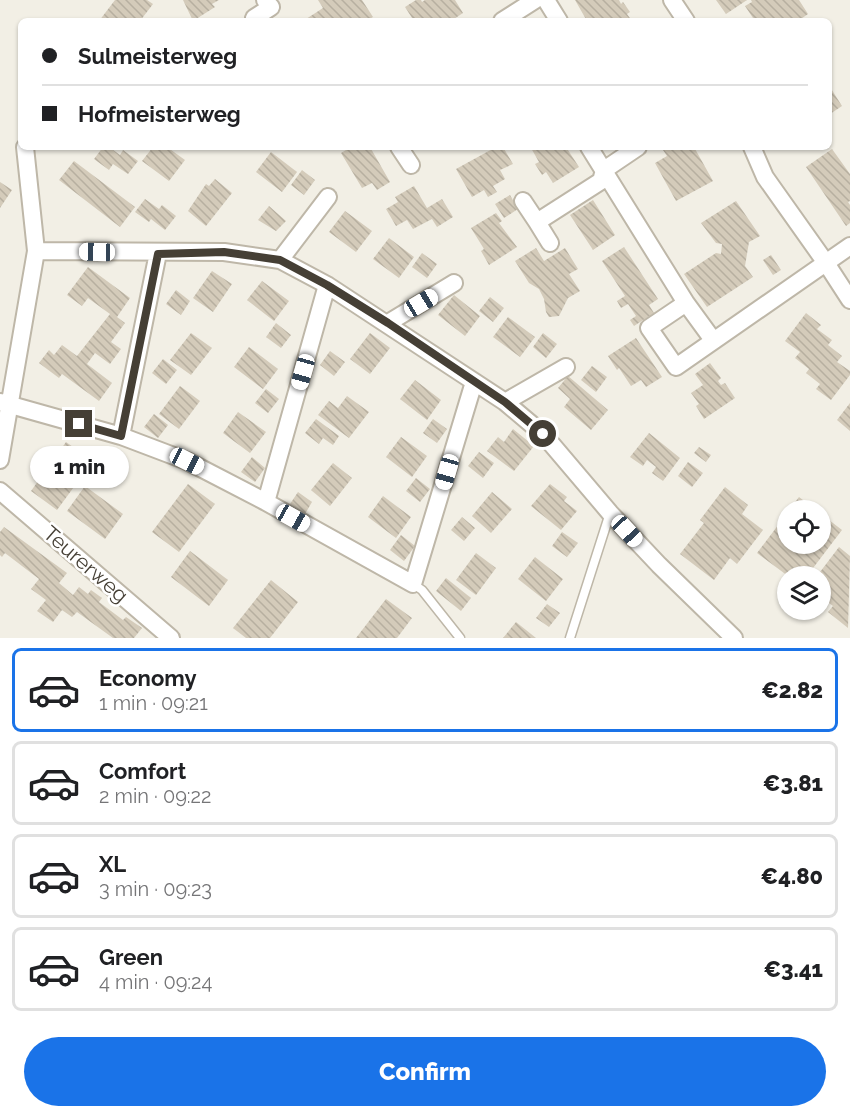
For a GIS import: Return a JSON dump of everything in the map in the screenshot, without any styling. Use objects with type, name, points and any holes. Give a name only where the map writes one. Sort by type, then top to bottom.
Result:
[{"type":"street","points":[[506,12],[535,0]]},
{"type":"street","points":[[546,0],[557,18]]},
{"type":"street","points":[[672,0],[684,18]]},
{"type":"street","points":[[254,18],[273,2]]},
{"type":"street","points":[[0,460],[5,403],[36,251],[25,150]]},
{"type":"street","points":[[401,150],[411,165]]},
{"type":"street","points":[[591,150],[686,303],[713,340]]},
{"type":"street","points":[[537,222],[601,181],[604,170],[634,150]]},
{"type":"street","points":[[753,150],[765,177],[826,262],[850,300]]},
{"type":"street","points":[[280,260],[328,197]]},
{"type":"street","points":[[523,201],[550,243]]},
{"type":"street","points":[[686,303],[650,328],[676,366],[850,246]]},
{"type":"street","points":[[36,251],[158,254],[224,252],[280,260],[327,285],[505,402],[543,434],[610,513],[659,565],[734,638]]},
{"type":"street","points":[[121,436],[158,254]]},
{"type":"street","points":[[388,323],[454,283]]},
{"type":"street","points":[[266,502],[327,285]]},
{"type":"street","points":[[505,402],[566,367]]},
{"type":"street","points":[[5,403],[121,436],[187,461],[413,584],[474,382]]},
{"type":"street","name":"Teurerweg","points":[[0,490],[171,638]]},
{"type":"lane","points":[[570,638],[610,513]]},
{"type":"lane","points":[[413,584],[423,590],[460,638]]},
{"type":"building","points":[[115,0],[147,0],[153,4],[142,18],[101,18]]},
{"type":"building","points":[[183,0],[219,0],[212,4],[215,7],[198,18],[192,18]]},
{"type":"building","points":[[318,0],[362,0],[373,17],[308,18],[323,8]]},
{"type":"building","points":[[416,0],[422,2],[425,0],[455,0],[463,13],[456,18],[412,18],[405,7]]},
{"type":"building","points":[[575,0],[619,0],[630,12],[627,14],[630,18],[585,18]]},
{"type":"building","points":[[716,0],[747,0],[726,14]]},
{"type":"building","points":[[751,0],[799,0],[808,14],[802,18],[753,18],[745,6],[752,2]]},
{"type":"building","points":[[832,90],[842,106],[832,113]]},
{"type":"building","points":[[832,149],[850,174],[850,201],[848,202],[850,223],[846,226],[806,167]]},
{"type":"building","points":[[101,150],[113,150],[120,155],[123,150],[138,161],[128,174],[113,164],[109,170],[94,159]]},
{"type":"building","points":[[151,150],[171,150],[185,160],[169,181],[142,161]]},
{"type":"building","points":[[346,150],[372,150],[390,182],[377,190],[372,183],[362,188],[341,153]]},
{"type":"building","points":[[491,150],[505,150],[513,164],[500,170],[505,179],[493,186],[497,192],[488,197],[484,190],[472,197],[456,169]]},
{"type":"building","points":[[532,150],[568,150],[579,167],[553,183],[546,172],[542,175],[535,164],[539,162]]},
{"type":"building","points":[[663,150],[696,150],[713,181],[676,201],[655,163],[667,156]]},
{"type":"building","points":[[271,152],[297,172],[282,192],[256,172]]},
{"type":"building","points":[[74,161],[135,207],[120,227],[59,180]]},
{"type":"building","points":[[302,170],[315,180],[304,195],[291,185]]},
{"type":"building","points":[[215,179],[232,193],[206,226],[188,211],[206,184],[209,186]]},
{"type":"building","points":[[0,182],[12,190],[0,208]]},
{"type":"building","points":[[414,186],[427,208],[442,199],[453,217],[437,227],[432,219],[413,229],[407,220],[396,226],[386,209],[398,202],[395,197]]},
{"type":"building","points":[[510,195],[518,209],[504,218],[495,204]]},
{"type":"building","points":[[145,199],[159,209],[162,205],[176,216],[165,230],[151,219],[149,222],[135,212]]},
{"type":"building","points":[[593,200],[615,235],[593,250],[570,215]]},
{"type":"building","points":[[736,201],[760,236],[749,242],[745,266],[753,277],[707,307],[684,274],[716,253],[721,254],[722,244],[716,243],[701,223]]},
{"type":"building","points":[[269,206],[286,221],[276,231],[258,220]]},
{"type":"building","points":[[345,211],[372,231],[356,252],[329,232]]},
{"type":"building","points":[[496,213],[502,221],[499,223],[517,247],[489,265],[481,251],[484,249],[471,228]]},
{"type":"building","points":[[389,238],[414,257],[399,278],[373,259]]},
{"type":"building","points":[[624,247],[658,299],[649,305],[654,313],[634,326],[630,320],[636,316],[628,304],[621,308],[617,301],[625,296],[602,261]]},
{"type":"building","points":[[536,248],[544,261],[565,248],[578,269],[569,274],[580,291],[568,298],[559,316],[549,317],[539,289],[529,283],[515,261]]},
{"type":"building","points":[[422,253],[437,264],[427,278],[412,267]]},
{"type":"building","points":[[771,255],[781,270],[773,275],[763,260]]},
{"type":"building","points":[[88,267],[130,298],[117,317],[125,323],[111,342],[121,349],[110,364],[95,353],[87,364],[112,383],[99,401],[62,374],[59,378],[39,363],[49,350],[54,355],[62,345],[77,356],[110,314],[88,298],[82,306],[67,295]]},
{"type":"building","points":[[212,271],[232,284],[213,312],[193,298]]},
{"type":"building","points":[[262,281],[289,301],[274,321],[247,300]]},
{"type":"building","points":[[176,290],[190,301],[181,315],[166,304]]},
{"type":"building","points":[[454,295],[480,316],[465,336],[438,315]]},
{"type":"building","points":[[490,297],[504,308],[493,322],[479,311]]},
{"type":"building","points":[[806,313],[821,325],[817,329],[832,340],[828,345],[842,356],[837,362],[850,371],[850,375],[831,400],[816,389],[820,384],[806,373],[809,369],[795,358],[800,352],[785,341]]},
{"type":"building","points":[[508,317],[535,337],[520,357],[493,337]]},
{"type":"building","points":[[276,323],[291,335],[281,348],[266,337]]},
{"type":"building","points":[[191,333],[212,348],[191,375],[170,360]]},
{"type":"building","points":[[370,333],[390,348],[370,374],[350,359]]},
{"type":"building","points":[[543,333],[557,344],[546,358],[533,347]]},
{"type":"building","points":[[636,338],[662,377],[646,387],[641,380],[631,386],[608,356]]},
{"type":"building","points":[[249,347],[278,369],[263,389],[234,367]]},
{"type":"building","points":[[330,351],[345,362],[334,376],[320,365]]},
{"type":"building","points":[[163,359],[177,370],[166,384],[152,373]]},
{"type":"building","points":[[710,363],[721,378],[718,381],[721,385],[725,383],[735,398],[704,419],[696,406],[699,404],[691,393],[703,385],[695,374]]},
{"type":"building","points":[[592,366],[607,377],[596,392],[581,380]]},
{"type":"building","points":[[568,376],[608,410],[591,430],[564,407],[570,399],[558,388]]},
{"type":"building","points":[[415,380],[441,400],[427,420],[400,399]]},
{"type":"building","points":[[180,386],[200,401],[179,429],[159,414]]},
{"type":"building","points":[[266,389],[279,399],[268,413],[255,403]]},
{"type":"building","points":[[347,396],[369,412],[349,438],[318,415],[329,401],[338,408]]},
{"type":"building","points":[[850,403],[850,431],[837,420]]},
{"type":"building","points":[[238,412],[266,432],[250,453],[223,433]]},
{"type":"building","points":[[154,414],[168,425],[158,438],[144,427]]},
{"type":"building","points":[[316,419],[339,436],[333,445],[323,438],[319,444],[305,433]]},
{"type":"building","points":[[433,419],[447,429],[437,443],[423,433]]},
{"type":"building","points":[[513,429],[534,446],[514,471],[487,451],[498,437],[504,442]]},
{"type":"building","points":[[649,433],[680,458],[663,481],[652,473],[656,467],[647,460],[643,466],[630,457]]},
{"type":"building","points":[[401,437],[427,456],[412,477],[386,457]]},
{"type":"building","points":[[66,442],[93,461],[57,510],[31,491]]},
{"type":"building","points":[[699,447],[711,455],[706,462],[694,453]]},
{"type":"building","points":[[479,452],[494,463],[483,478],[468,466]]},
{"type":"building","points":[[252,457],[265,468],[255,482],[241,472]]},
{"type":"building","points":[[688,462],[703,473],[692,487],[678,476]]},
{"type":"building","points":[[333,463],[352,478],[330,506],[311,490]]},
{"type":"building","points":[[416,478],[430,489],[420,502],[406,491]]},
{"type":"building","points":[[188,484],[215,504],[179,552],[152,532]]},
{"type":"building","points":[[550,484],[567,497],[564,501],[577,511],[561,530],[531,506]]},
{"type":"building","points":[[85,486],[123,514],[105,539],[67,511]]},
{"type":"building","points":[[725,487],[748,505],[742,514],[763,530],[737,564],[730,558],[714,580],[680,554],[704,523],[700,520]]},
{"type":"building","points":[[298,492],[312,502],[305,514],[290,504]]},
{"type":"building","points":[[492,492],[512,509],[491,533],[472,516]]},
{"type":"building","points":[[383,496],[411,517],[396,538],[368,517]]},
{"type":"building","points":[[462,517],[475,528],[464,541],[451,530]]},
{"type":"building","points":[[831,522],[842,530],[831,544]]},
{"type":"building","points":[[4,527],[67,573],[59,583],[73,595],[79,587],[88,594],[91,590],[102,598],[99,602],[123,620],[126,617],[142,628],[134,638],[113,638],[77,612],[72,617],[62,610],[53,622],[37,611],[46,600],[31,589],[39,579],[5,553],[2,557],[0,555],[0,532]]},
{"type":"building","points":[[777,527],[777,554],[824,554],[815,566],[777,566],[777,568],[757,553]]},
{"type":"building","points":[[562,532],[578,543],[567,557],[552,546]]},
{"type":"building","points":[[401,535],[415,546],[404,561],[390,550]]},
{"type":"building","points":[[839,547],[850,556],[848,628],[831,614],[833,606],[831,604],[831,566],[825,566]]},
{"type":"building","points":[[190,551],[228,580],[209,606],[171,577]]},
{"type":"building","points":[[476,553],[496,568],[476,595],[456,580]]},
{"type":"building","points":[[535,557],[563,579],[546,601],[518,579]]},
{"type":"building","points":[[446,578],[471,598],[461,611],[436,591]]},
{"type":"building","points":[[271,580],[298,602],[270,638],[246,638],[233,628]]},
{"type":"building","points":[[386,599],[412,618],[397,638],[356,638]]},
{"type":"building","points":[[547,604],[560,613],[549,627],[536,618]]},
{"type":"building","points":[[516,622],[536,638],[503,638]]},
{"type":"route","points":[[79,424],[121,436],[158,254],[224,252],[280,260],[327,285],[505,402],[543,434]]}]
